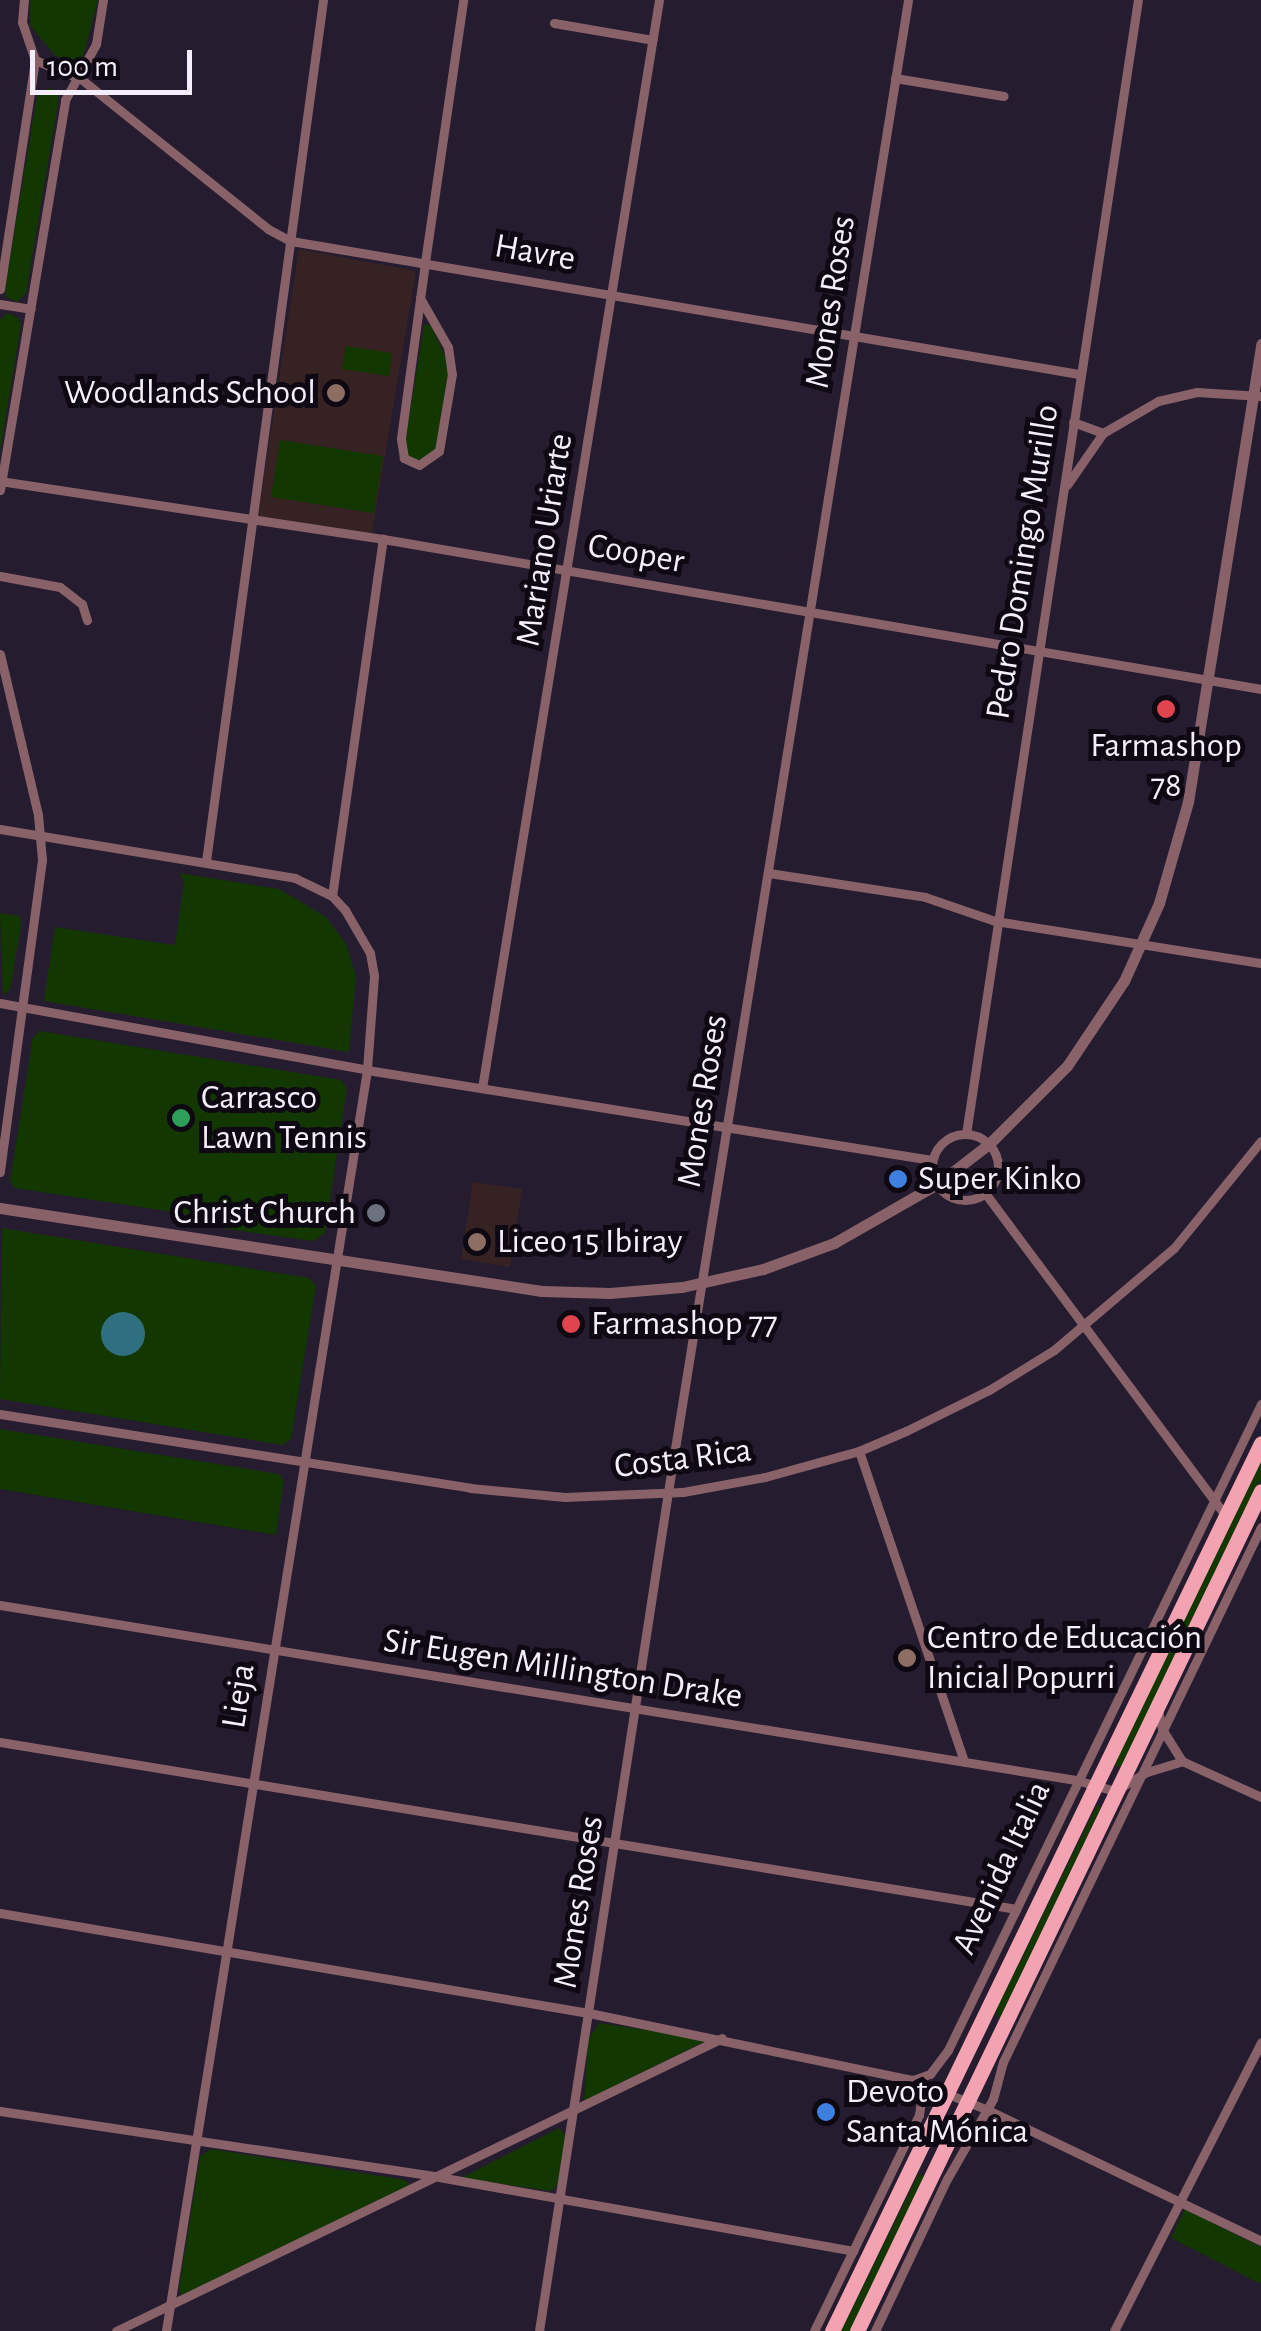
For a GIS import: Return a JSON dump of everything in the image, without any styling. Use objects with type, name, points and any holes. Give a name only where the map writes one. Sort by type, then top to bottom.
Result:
[{"type":"main road","name":"Avenida Italia","points":[[832,2331],[905,2161],[948,2092],[1261,1443]]},
{"type":"main road","name":"Avenida Italia","points":[[857,2331],[940,2176],[968,2100],[1156,1705],[1206,1623],[1261,1490]]},
{"type":"main road","points":[[968,2100],[965,2084],[984,2019]]},
{"type":"main road","points":[[940,2176],[932,2162],[950,2111],[948,2092]]},
{"type":"street","points":[[0,289],[35,60],[22,22],[24,0]]},
{"type":"street","points":[[0,484],[66,100],[96,44],[103,0]]},
{"type":"street","points":[[206,861],[322,0]]},
{"type":"street","points":[[420,298],[448,348],[452,374],[438,451],[419,464],[404,458],[400,450],[420,298],[425,262],[463,0]]},
{"type":"street","name":"Mariano Uriarte","points":[[482,1088],[659,0]]},
{"type":"street","name":"Mones Roses","points":[[539,2331],[668,1492],[908,0]]},
{"type":"street","name":"Pedro Domingo Murillo","points":[[966,1134],[995,921],[1138,0]]},
{"type":"street","points":[[554,23],[653,40]]},
{"type":"street","name":"Havre","points":[[35,60],[80,79],[268,229],[291,240],[1079,374]]},
{"type":"street","points":[[895,78],[1004,96]]},
{"type":"street","points":[[0,304],[31,309]]},
{"type":"street","points":[[0,1208],[555,1292],[644,1292],[702,1284],[763,1269],[834,1243],[936,1184],[989,1144],[1066,1066],[1143,944],[1174,862],[1257,395],[1261,344]]},
{"type":"street","points":[[1062,495],[1072,472],[1103,434],[1128,416],[1177,396],[1257,395]]},
{"type":"street","points":[[1073,422],[1103,434]]},
{"type":"street","name":"Cooper","points":[[0,484],[384,538],[1261,690]]},
{"type":"street","points":[[0,829],[295,878],[332,896],[384,538]]},
{"type":"street","points":[[0,576],[60,587],[82,604],[87,620]]},
{"type":"street","points":[[0,654],[41,836],[42,860],[0,1172]]},
{"type":"street","points":[[769,873],[925,897],[995,921],[1261,963]]},
{"type":"street","name":"Lieja","points":[[166,2331],[367,1070],[374,996],[370,953],[332,896]]},
{"type":"street","points":[[0,1004],[367,1070],[932,1160]]},
{"type":"street","points":[[966,1134],[989,1144],[998,1170],[985,1193],[971,1199],[955,1198],[936,1184],[932,1160],[944,1141],[966,1134]]},
{"type":"street","name":"Costa Rica","points":[[0,1414],[470,1488],[546,1495],[668,1492],[765,1477],[859,1452],[990,1390],[1084,1328],[1174,1248],[1261,1141]]},
{"type":"street","points":[[985,1193],[1226,1516]]},
{"type":"street","name":"Avenida Italia","points":[[905,2161],[921,2108],[914,2080],[930,2074],[948,2050],[1261,1404]]},
{"type":"street","points":[[859,1452],[964,1762]]},
{"type":"street","name":"Avenida Italia","points":[[940,2176],[988,2110],[1003,2062],[1140,1776],[1206,1623],[1261,1527]]},
{"type":"street","points":[[1169,1591],[1185,1599]]},
{"type":"street","name":"Sir Eugen Millington Drake","points":[[0,1605],[1076,1780],[1115,1791]]},
{"type":"street","points":[[1156,1705],[1162,1728],[1182,1761],[1261,1796]]},
{"type":"street","points":[[0,1742],[1016,1909]]},
{"type":"street","points":[[1115,1791],[1140,1776],[1182,1761]]},
{"type":"street","points":[[0,1913],[589,2012],[914,2080],[968,2100],[1261,2242]]},
{"type":"street","points":[[984,2019],[1004,2027]]},
{"type":"street","points":[[116,2331],[723,2038]]},
{"type":"street","points":[[1114,2331],[1261,2042]]},
{"type":"street","points":[[0,2111],[439,2178],[853,2250]]},
{"type":"street","points":[[905,2161],[940,2176]]},
{"type":"street","name":"Avenida Italia","points":[[814,2331],[853,2250],[891,2190]]},
{"type":"street","name":"Avenida Italia","points":[[875,2331],[914,2230]]},
{"type":"shaded area","name":"Woodlands School","points":[[299,249],[416,271],[372,533],[258,516]]},
{"type":"shaded area","points":[[473,1182],[522,1189],[510,1267],[461,1259]]},
{"type":"green space","points":[[30,0],[98,0],[83,57],[69,61],[54,55],[30,25]]},
{"type":"green space","points":[[49,88],[58,93],[58,104],[26,293],[17,302],[6,297],[5,289],[37,95]]},
{"type":"green space","points":[[7,313],[19,318],[21,325],[0,452],[0,320]]},
{"type":"green space","points":[[424,325],[431,325],[449,366],[436,451],[422,462],[409,457],[405,443]]},
{"type":"green space","points":[[346,346],[392,353],[389,376],[342,369]]},
{"type":"green space","points":[[280,440],[383,456],[374,513],[271,497]]},
{"type":"green space","points":[[179,873],[279,889],[326,917],[346,944],[356,976],[349,1052],[44,1001],[55,927],[175,945],[184,882]]},
{"type":"green space","points":[[0,913],[20,916],[21,926],[10,990],[3,995]]},
{"type":"green space","name":"Carrasco Lawn Tennis","points":[[40,1031],[341,1080],[347,1088],[325,1233],[314,1241],[192,1224],[193,1215],[15,1188],[10,1181],[33,1037]]},
{"type":"green space","points":[[2,1228],[309,1278],[316,1286],[291,1439],[283,1445],[0,1399]]},
{"type":"green space","points":[[0,1429],[279,1474],[284,1481],[276,1535],[0,1489]]},
{"type":"green space","points":[[1261,1456],[1261,1480],[1123,1766],[1116,1767],[1114,1762]]},
{"type":"green space","points":[[1097,1805],[1101,1807],[1001,2018],[997,2017],[996,2010]]},
{"type":"green space","points":[[599,2023],[706,2041],[584,2101],[588,2040]]},
{"type":"green space","points":[[559,2128],[566,2136],[558,2184],[551,2191],[461,2178]]},
{"type":"green space","points":[[211,2149],[405,2180],[411,2186],[182,2295],[179,2289],[200,2156]]},
{"type":"green space","points":[[919,2173],[925,2178],[851,2331],[841,2331]]},
{"type":"green space","points":[[1185,2209],[1261,2247],[1261,2284],[1171,2238]]},
{"type":"water","points":[[123,1312],[138,1319],[145,1334],[138,1349],[123,1356],[108,1349],[101,1334],[108,1319]]},
{"type":"place","name":"Woodlands School","points":[[336,393]]},
{"type":"place","name":"Farmashop 78","points":[[1166,709]]},
{"type":"place","name":"Carrasco Lawn Tennis","points":[[181,1118]]},
{"type":"place","name":"Super Kinko","points":[[898,1179]]},
{"type":"place","name":"Christ Church","points":[[376,1213]]},
{"type":"place","name":"Liceo 15 Ibiray","points":[[477,1242]]},
{"type":"place","name":"Farmashop 77","points":[[571,1324]]},
{"type":"place","name":"Centro de Educación Inicial Popurri","points":[[907,1658]]},
{"type":"place","name":"Devoto Santa Mónica","points":[[826,2112]]}]
